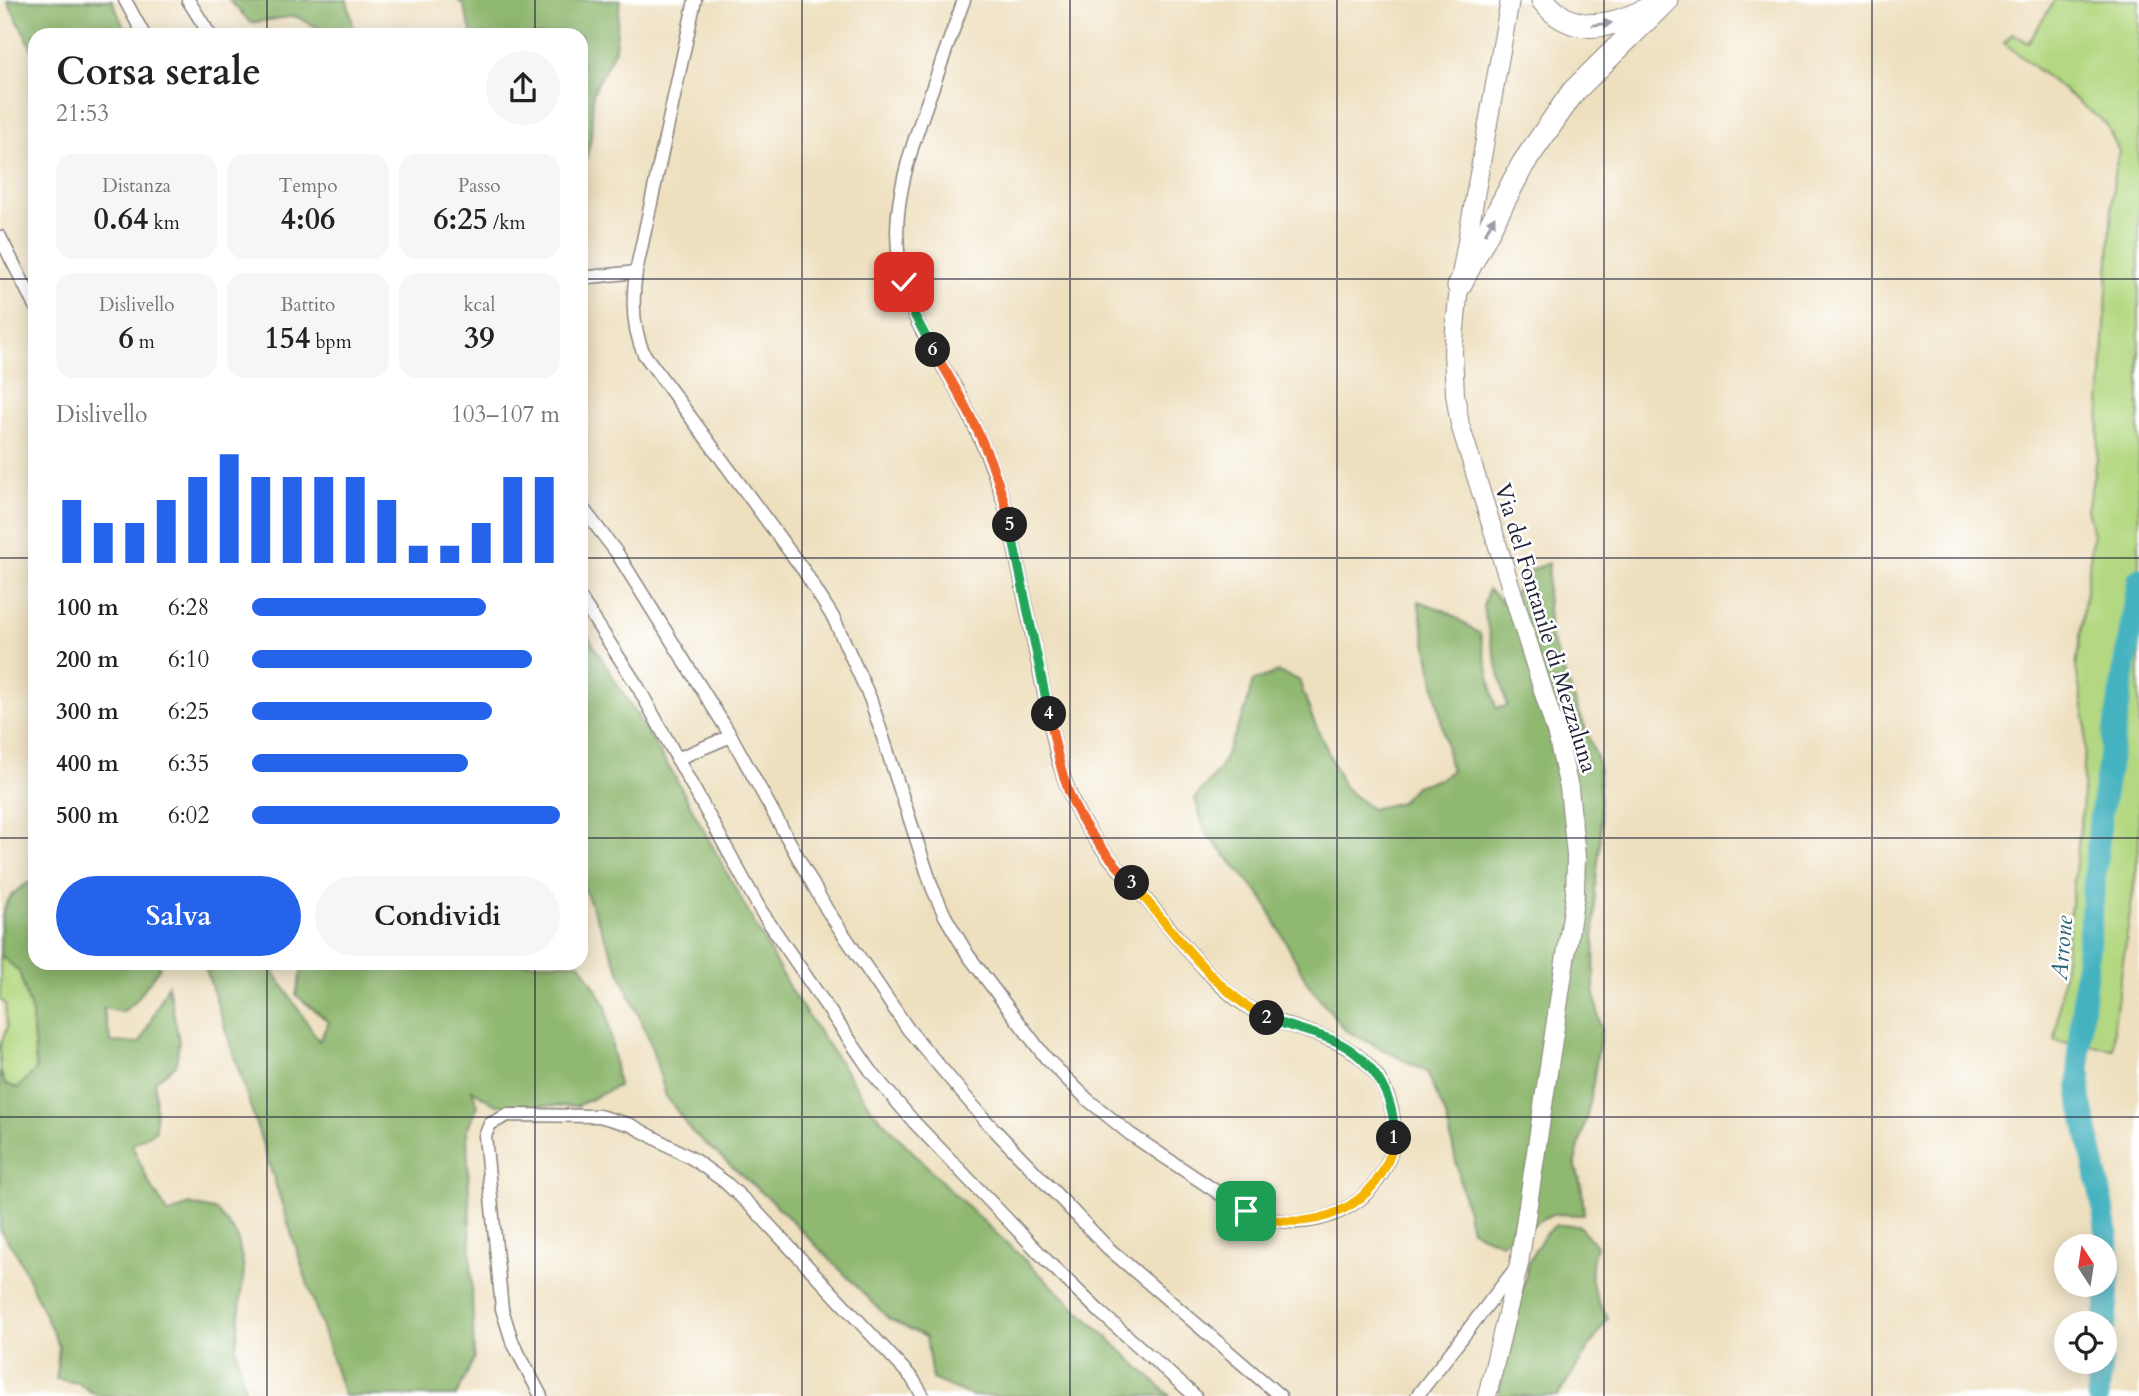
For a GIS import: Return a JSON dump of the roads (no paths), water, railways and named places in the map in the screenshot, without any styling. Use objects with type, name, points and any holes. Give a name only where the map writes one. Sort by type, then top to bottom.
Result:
[{"type":"highway","points":[[1543,0],[1560,17],[1569,22],[1587,25],[1620,21],[1666,0]]},
{"type":"highway","points":[[1459,286],[1522,164],[1573,92],[1666,0]]},
{"type":"street","points":[[125,0],[140,28]]},
{"type":"street","points":[[188,0],[206,28]]},
{"type":"street","points":[[695,0],[636,272],[634,314],[644,354],[788,549],[830,611],[870,698],[922,858],[945,916],[968,956],[1032,1041],[1063,1077],[1107,1116],[1246,1211],[1278,1221],[1298,1222],[1327,1217],[1356,1202],[1380,1178],[1389,1159],[1394,1140],[1391,1108],[1384,1089],[1367,1064],[1348,1048],[1267,1017],[1229,993],[1107,854],[1082,820],[1064,778],[1003,498],[979,435],[914,314],[904,282],[899,256],[897,215],[902,182],[912,146],[964,0]]},
{"type":"street","name":"Via del Fontanile di Mezzaluna","points":[[1487,1396],[1519,1264],[1575,895],[1575,839],[1569,788],[1554,726],[1460,425],[1455,394],[1453,351],[1459,286],[1510,0]]},
{"type":"street","points":[[0,237],[28,292]]},
{"type":"street","points":[[588,277],[636,272]]},
{"type":"street","points":[[588,516],[623,563],[731,736],[827,910],[925,1050],[986,1121],[1108,1248],[1280,1396]]},
{"type":"street","points":[[588,610],[638,687],[761,911],[884,1087],[914,1122],[1058,1272],[1195,1396]]},
{"type":"street","points":[[677,759],[731,736]]},
{"type":"street","points":[[541,1396],[508,1329],[497,1280],[485,1136],[490,1124],[508,1115],[582,1115],[616,1120],[646,1132],[704,1166],[755,1210],[912,1378],[923,1396]]},
{"type":"street","points":[[1417,1396],[1519,1264]]},
{"type":"waterway","name":"Arrone","points":[[2106,1311],[2108,1243],[2080,1097],[2079,1047],[2100,820],[2139,579]]},
{"type":"waterway","name":"Arrone","points":[[2098,1396],[2100,1374]]}]
